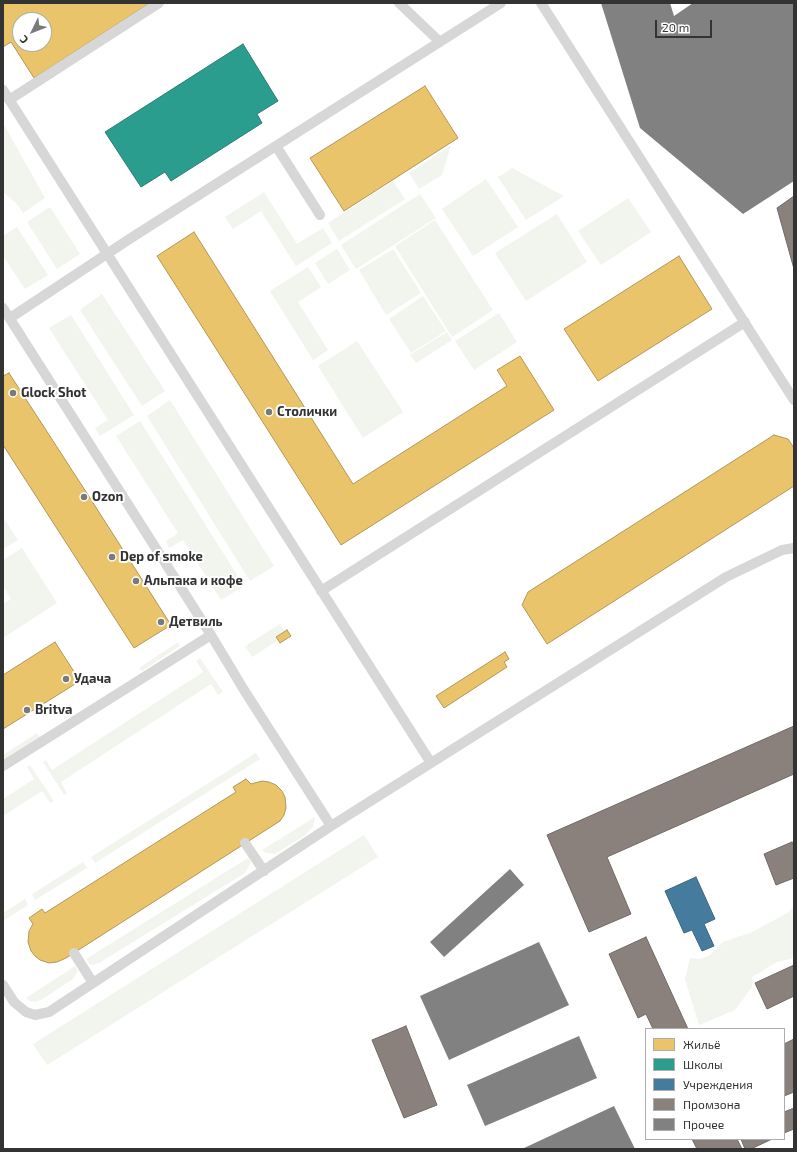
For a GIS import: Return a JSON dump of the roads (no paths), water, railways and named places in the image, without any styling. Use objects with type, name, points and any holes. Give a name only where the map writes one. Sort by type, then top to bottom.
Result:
[{"type":"lane","points":[[9,100],[159,3]]},
{"type":"lane","points":[[400,3],[440,42]]},
{"type":"lane","points":[[10,318],[501,3]]},
{"type":"lane","points":[[541,3],[794,400]]},
{"type":"lane","points":[[3,90],[431,763]]},
{"type":"lane","points":[[276,146],[320,215]]},
{"type":"lane","points":[[3,308],[331,826]]},
{"type":"lane","points":[[322,591],[745,322]]},
{"type":"lane","points":[[3,986],[14,1002],[26,1012],[35,1014],[49,1012],[331,826],[726,577],[782,550],[794,548]]},
{"type":"lane","points":[[3,766],[211,635]]},
{"type":"lane","points":[[245,843],[264,871]]},
{"type":"lane","points":[[74,953],[93,983]]},
{"type":"place","name":"Glock Shot","points":[[13,393]]},
{"type":"place","name":"Столички","points":[[269,412]]},
{"type":"place","name":"Ozon","points":[[84,497]]},
{"type":"place","name":"Dep of smoke","points":[[112,557]]},
{"type":"place","name":"Альпака и кофе","points":[[136,581]]},
{"type":"place","name":"Детвиль","points":[[161,622]]},
{"type":"place","name":"Удача","points":[[66,679]]},
{"type":"place","name":"Britva","points":[[27,710]]}]
